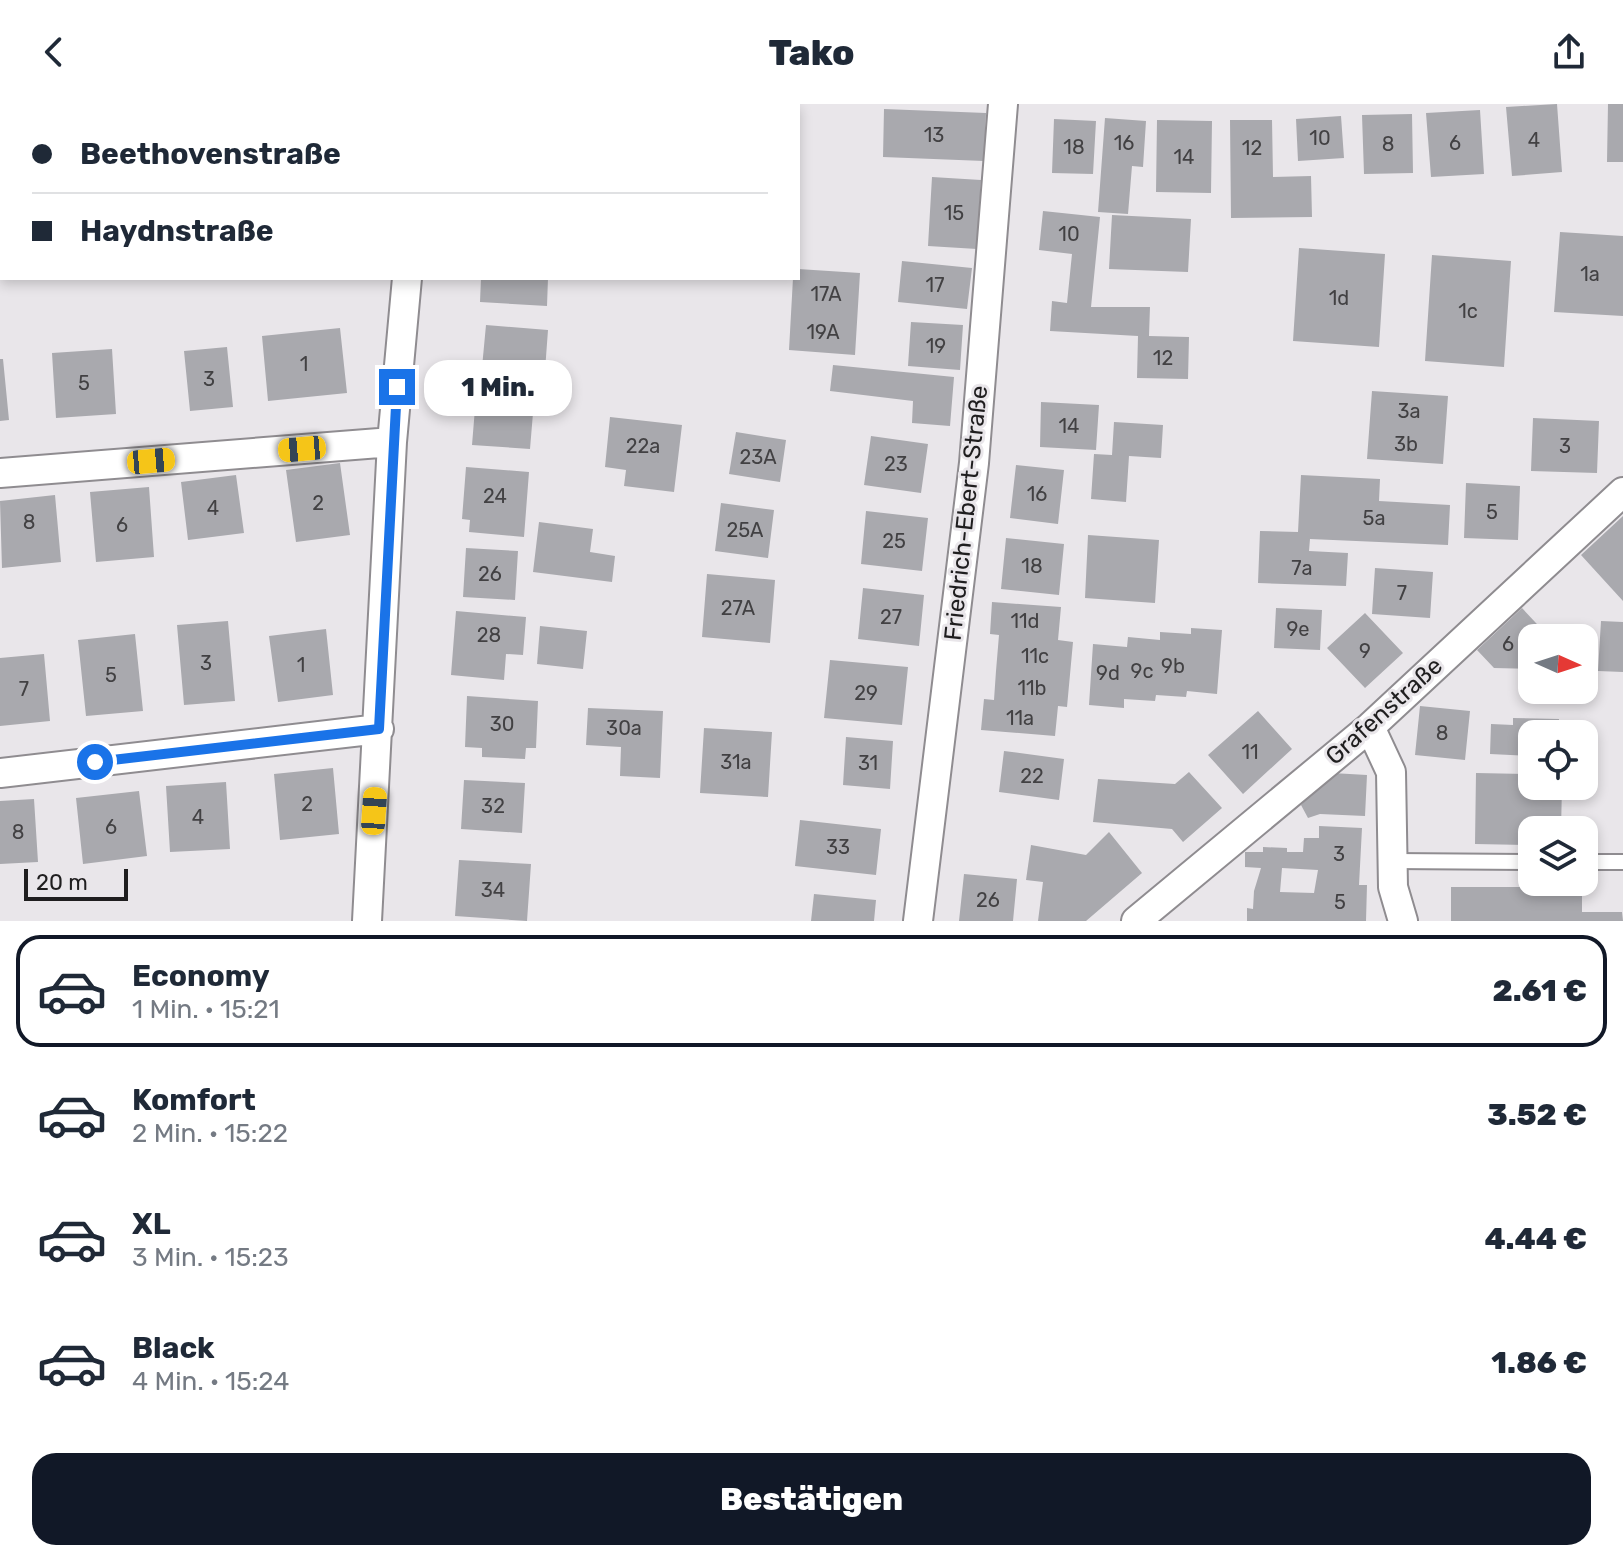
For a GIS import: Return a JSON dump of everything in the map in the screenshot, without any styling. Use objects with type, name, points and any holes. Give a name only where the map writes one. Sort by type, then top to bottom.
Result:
[{"type":"street","name":"Friedrich-Ebert-Straße","points":[[918,921],[974,463],[1003,104]]},
{"type":"street","points":[[367,921],[392,442],[407,280]]},
{"type":"street","points":[[0,473],[392,442]]},
{"type":"street","name":"Grafenstraße","points":[[1136,921],[1370,727],[1623,492]]},
{"type":"street","points":[[1370,727],[1391,772],[1393,887],[1403,921]]},
{"type":"street","points":[[0,773],[379,729]]},
{"type":"lane","points":[[1393,861],[1518,862]]},
{"type":"lane","points":[[1598,862],[1623,862]]},
{"type":"building","points":[[1557,104],[1562,172],[1512,176],[1506,107]]},
{"type":"building","points":[[1608,104],[1623,104],[1623,162],[1607,162]]},
{"type":"building","points":[[884,109],[986,113],[984,161],[883,157]]},
{"type":"building","points":[[1480,110],[1484,174],[1431,177],[1426,113]]},
{"type":"building","points":[[1412,114],[1413,173],[1364,174],[1362,115]]},
{"type":"building","points":[[1341,116],[1344,158],[1298,161],[1296,119]]},
{"type":"building","points":[[1105,118],[1146,121],[1143,167],[1132,166],[1128,214],[1098,212]]},
{"type":"building","points":[[1054,119],[1096,121],[1093,174],[1052,173]]},
{"type":"building","points":[[1157,120],[1212,121],[1211,193],[1156,192]]},
{"type":"building","points":[[1230,120],[1272,120],[1273,177],[1311,176],[1312,217],[1231,218]]},
{"type":"building","points":[[932,177],[981,180],[977,249],[928,246]]},
{"type":"building","points":[[1043,211],[1100,217],[1091,307],[1150,307],[1149,336],[1189,337],[1188,379],[1137,378],[1138,336],[1050,331],[1052,301],[1067,303],[1072,254],[1039,250]]},
{"type":"building","points":[[1112,215],[1191,219],[1188,272],[1109,269]]},
{"type":"building","points":[[1560,232],[1623,236],[1623,316],[1554,312]]},
{"type":"building","points":[[1299,248],[1385,254],[1379,347],[1293,341]]},
{"type":"building","points":[[1432,255],[1511,261],[1504,367],[1425,361]]},
{"type":"building","points":[[902,261],[972,268],[967,309],[898,302]]},
{"type":"building","points":[[800,269],[860,273],[855,355],[789,350],[793,280],[800,280]]},
{"type":"building","points":[[481,280],[548,280],[547,306],[480,302]]},
{"type":"building","points":[[911,322],[963,325],[960,370],[908,366]]},
{"type":"building","points":[[486,325],[548,330],[544,384],[481,378]]},
{"type":"building","points":[[340,328],[347,393],[268,401],[262,336]]},
{"type":"building","points":[[227,347],[233,407],[190,411],[184,351]]},
{"type":"building","points":[[112,349],[116,414],[56,418],[52,353]]},
{"type":"building","points":[[0,359],[3,359],[9,420],[0,421]]},
{"type":"building","points":[[833,365],[954,377],[950,426],[912,423],[913,401],[830,391]]},
{"type":"building","points":[[1372,391],[1448,396],[1443,464],[1367,459]]},
{"type":"building","points":[[476,396],[534,401],[530,449],[472,445]]},
{"type":"building","points":[[1041,402],[1099,405],[1096,450],[1040,447]]},
{"type":"building","points":[[610,417],[682,425],[674,492],[624,486],[626,470],[605,467]]},
{"type":"building","points":[[1533,418],[1599,421],[1597,473],[1531,471]]},
{"type":"building","points":[[1114,422],[1163,425],[1161,458],[1129,456],[1126,502],[1091,499],[1094,454],[1112,455]]},
{"type":"building","points":[[736,432],[786,440],[780,482],[729,474]]},
{"type":"building","points":[[871,436],[928,444],[921,493],[864,485]]},
{"type":"building","points":[[340,463],[350,535],[296,542],[286,470]]},
{"type":"building","points":[[1016,465],[1064,470],[1058,524],[1010,518]]},
{"type":"building","points":[[466,467],[529,472],[524,537],[469,532],[470,520],[462,519]]},
{"type":"building","points":[[236,475],[244,533],[188,540],[181,482]]},
{"type":"building","points":[[1301,475],[1380,479],[1379,501],[1450,505],[1448,545],[1310,539],[1309,551],[1348,553],[1346,586],[1258,583],[1260,531],[1298,532]]},
{"type":"building","points":[[1466,483],[1520,486],[1518,540],[1464,538]]},
{"type":"building","points":[[149,487],[154,557],[96,562],[90,492]]},
{"type":"building","points":[[55,495],[61,562],[2,568],[0,501]]},
{"type":"building","points":[[721,503],[774,510],[768,558],[715,551]]},
{"type":"building","points":[[866,511],[928,518],[922,571],[861,564]]},
{"type":"building","points":[[1623,516],[1623,601],[1581,555]]},
{"type":"building","points":[[539,522],[593,529],[590,552],[615,556],[612,582],[533,572]]},
{"type":"building","points":[[1088,535],[1159,540],[1155,603],[1085,598]]},
{"type":"building","points":[[1006,538],[1064,544],[1059,595],[1001,589]]},
{"type":"building","points":[[466,548],[518,551],[515,600],[463,597]]},
{"type":"building","points":[[1375,568],[1433,572],[1430,618],[1372,614]]},
{"type":"building","points":[[707,574],[775,580],[770,643],[702,637]]},
{"type":"building","points":[[863,588],[924,595],[919,646],[858,639]]},
{"type":"building","points":[[992,602],[1061,607],[1058,640],[1073,642],[1067,707],[1058,706],[1055,736],[981,730],[984,699],[994,700],[999,635],[990,634]]},
{"type":"building","points":[[1276,608],[1322,610],[1320,650],[1274,648]]},
{"type":"building","points":[[1522,608],[1537,624],[1518,624],[1518,669],[1494,668],[1477,650]]},
{"type":"building","points":[[456,611],[526,617],[523,655],[506,654],[504,680],[451,675]]},
{"type":"building","points":[[1365,613],[1403,653],[1365,688],[1327,648]]},
{"type":"building","points":[[228,621],[235,701],[184,705],[177,625]]},
{"type":"building","points":[[1601,621],[1623,622],[1623,672],[1598,671]]},
{"type":"building","points":[[540,626],[587,631],[583,669],[537,664]]},
{"type":"building","points":[[1191,628],[1222,630],[1217,694],[1187,691],[1186,697],[1156,695],[1155,701],[1124,699],[1124,708],[1089,705],[1093,644],[1127,647],[1128,637],[1160,640],[1160,632],[1191,634]]},
{"type":"building","points":[[326,629],[333,695],[278,702],[269,636]]},
{"type":"building","points":[[135,634],[143,711],[86,716],[78,640]]},
{"type":"building","points":[[44,654],[50,721],[0,726],[0,658]]},
{"type":"building","points":[[830,660],[908,667],[902,725],[824,718]]},
{"type":"building","points":[[467,696],[538,701],[536,748],[526,748],[525,759],[482,757],[482,748],[465,747]]},
{"type":"building","points":[[1420,706],[1470,711],[1465,760],[1415,755]]},
{"type":"building","points":[[588,708],[663,711],[660,778],[620,776],[621,747],[586,745]]},
{"type":"building","points":[[1258,711],[1292,749],[1243,794],[1208,755]]},
{"type":"building","points":[[1513,718],[1559,719],[1518,720],[1518,755],[1490,754],[1491,724],[1513,725]]},
{"type":"building","points":[[704,728],[772,732],[768,797],[700,793]]},
{"type":"building","points":[[846,737],[893,741],[890,789],[843,785]]},
{"type":"building","points":[[1004,751],[1064,759],[1059,800],[999,792]]},
{"type":"building","points":[[333,768],[339,834],[280,840],[274,774]]},
{"type":"building","points":[[1189,772],[1222,808],[1183,842],[1172,829],[1093,822],[1098,779],[1175,784]]},
{"type":"building","points":[[1332,773],[1367,775],[1365,816],[1320,814],[1308,818],[1301,805]]},
{"type":"building","points":[[1476,773],[1518,774],[1518,800],[1562,800],[1561,816],[1518,816],[1518,845],[1475,844]]},
{"type":"building","points":[[464,780],[525,783],[522,833],[461,829]]},
{"type":"building","points":[[226,782],[230,849],[170,852],[166,786]]},
{"type":"building","points":[[139,791],[147,856],[83,864],[76,798]]},
{"type":"building","points":[[34,799],[38,862],[0,864],[0,801]]},
{"type":"building","points":[[800,820],[881,829],[876,875],[795,866]]},
{"type":"building","points":[[1319,826],[1362,828],[1359,885],[1367,885],[1366,921],[1247,921],[1247,908],[1253,909],[1254,891],[1261,868],[1245,867],[1245,852],[1263,852],[1263,847],[1303,852],[1304,838],[1319,838]],"holes":[[[1282,868],[1318,870],[1314,893],[1280,892]]]},
{"type":"building","points":[[1109,832],[1142,873],[1086,921],[1038,921],[1043,882],[1026,880],[1031,845],[1086,855]]},
{"type":"building","points":[[459,860],[531,864],[527,921],[455,916]]},
{"type":"building","points":[[964,874],[1017,879],[1013,921],[959,921]]},
{"type":"building","points":[[1451,887],[1518,887],[1518,896],[1582,896],[1582,912],[1622,912],[1623,921],[1451,921]]},
{"type":"building","points":[[814,894],[876,900],[874,921],[811,921]]},
{"type":"route","points":[[95,762],[379,729],[397,387]]}]
